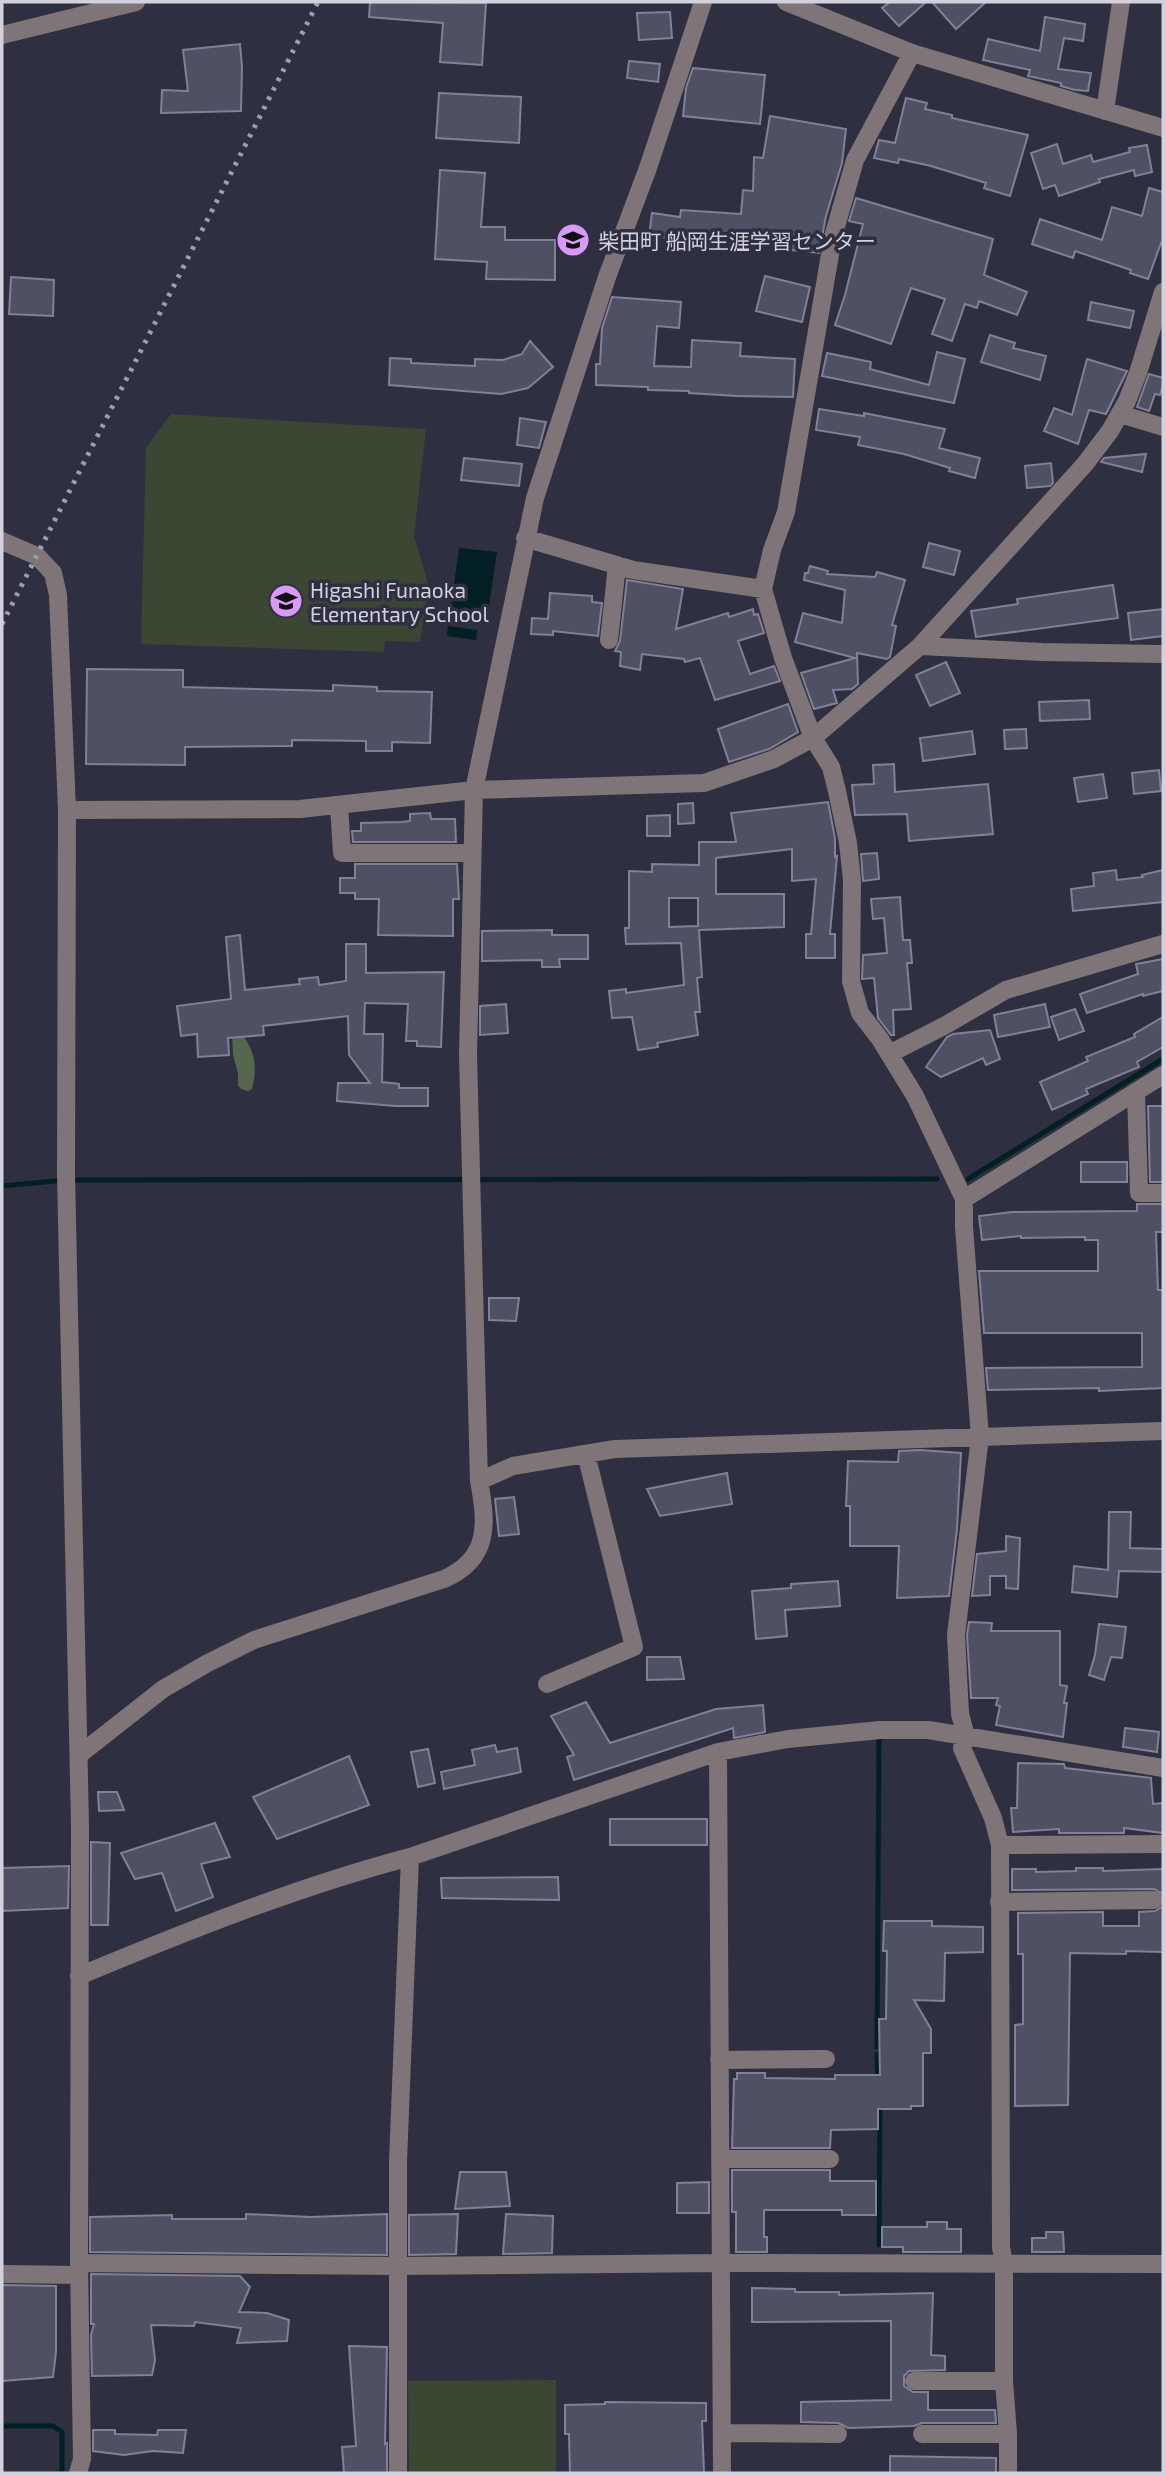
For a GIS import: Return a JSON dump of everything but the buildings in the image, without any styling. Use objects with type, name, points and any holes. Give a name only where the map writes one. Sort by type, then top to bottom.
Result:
[{"type":"street","points":[[2,35],[136,2]]},
{"type":"street","points":[[79,1755],[163,1689],[205,1664],[254,1640],[457,1573],[471,1563],[478,1552],[485,1516],[479,1481],[470,1177],[468,988],[474,790],[535,498],[607,277],[648,168],[703,2]]},
{"type":"street","points":[[786,2],[912,53],[1163,128]]},
{"type":"street","points":[[1105,111],[1121,2]]},
{"type":"street","points":[[912,53],[855,159],[833,237],[786,512],[772,550],[763,589],[783,657],[813,738],[831,767],[848,843],[853,911],[851,981],[860,1013],[915,1096],[964,1199],[980,1437],[956,1635],[960,1714],[966,1736],[962,1748],[993,1818],[1000,1845],[1001,2247],[1004,2263],[1004,2381],[1008,2473]]},
{"type":"street","points":[[68,810],[300,808],[474,790],[704,783],[774,759],[813,738],[920,646],[1086,464],[1120,414],[1138,373],[1163,292]]},
{"type":"street","points":[[1120,414],[1163,427]]},
{"type":"street","points":[[526,538],[655,574],[763,589]]},
{"type":"street","points":[[2,541],[37,556],[53,573],[58,595],[68,810],[66,1182],[79,1755],[79,2269],[82,2459],[78,2473]]},
{"type":"street","points":[[609,640],[617,565]]},
{"type":"street","points":[[920,646],[1163,654]]},
{"type":"street","points":[[339,805],[342,853],[472,853]]},
{"type":"street","points":[[889,1054],[1006,990],[1163,944]]},
{"type":"street","points":[[964,1199],[1163,1075]]},
{"type":"street","points":[[1136,1092],[1139,1193],[1163,1193]]},
{"type":"street","points":[[479,1481],[513,1466],[615,1449],[1163,1432]]},
{"type":"street","points":[[547,1684],[634,1647],[586,1454]]},
{"type":"street","points":[[79,1976],[166,1939],[362,1870],[410,1857],[718,1752],[788,1739],[880,1730],[928,1730],[1163,1768]]},
{"type":"street","points":[[718,1752],[722,2473]]},
{"type":"street","points":[[1000,1845],[1163,1844]]},
{"type":"street","points":[[398,2473],[397,2266],[410,1857]]},
{"type":"street","points":[[999,1902],[1154,1900]]},
{"type":"street","points":[[719,2060],[826,2059]]},
{"type":"street","points":[[720,2159],[831,2159]]},
{"type":"street","points":[[2,2274],[79,2269],[721,2263],[1163,2264]]},
{"type":"street","points":[[914,2381],[1004,2381]]},
{"type":"street","points":[[722,2433],[838,2434]]},
{"type":"street","points":[[922,2434],[1008,2434]]},
{"type":"shaded area","points":[[171,414],[426,429],[414,536],[429,587],[420,642],[385,641],[384,652],[141,644],[146,448]]},
{"type":"shaded area","points":[[459,548],[497,552],[487,619],[450,614]]},
{"type":"shaded area","points":[[448,626],[477,630],[476,640],[447,636]]},
{"type":"shaded area","points":[[239,1031],[249,1044],[254,1058],[254,1081],[252,1089],[248,1091],[238,1085],[233,1055],[232,1032]]},
{"type":"shaded area","points":[[556,2380],[556,2473],[409,2473],[408,2381]]},
{"type":"waterway","points":[[968,1179],[1163,1059]]},
{"type":"waterway","points":[[2,1186],[66,1180],[937,1179]]},
{"type":"waterway","points":[[877,2047],[879,1738]]},
{"type":"waterway","points":[[877,2054],[878,2081]]},
{"type":"waterway","points":[[879,2245],[880,2105]]},
{"type":"waterway","points":[[2,2426],[53,2426],[62,2432],[62,2473]]},
{"type":"railway","points":[[2,624],[318,2]]},
{"type":"place","name":"柴田町 船岡生涯学習センター","points":[[573,240]]},
{"type":"place","name":"Higashi Funaoka Elementary School","points":[[286,601]]}]
